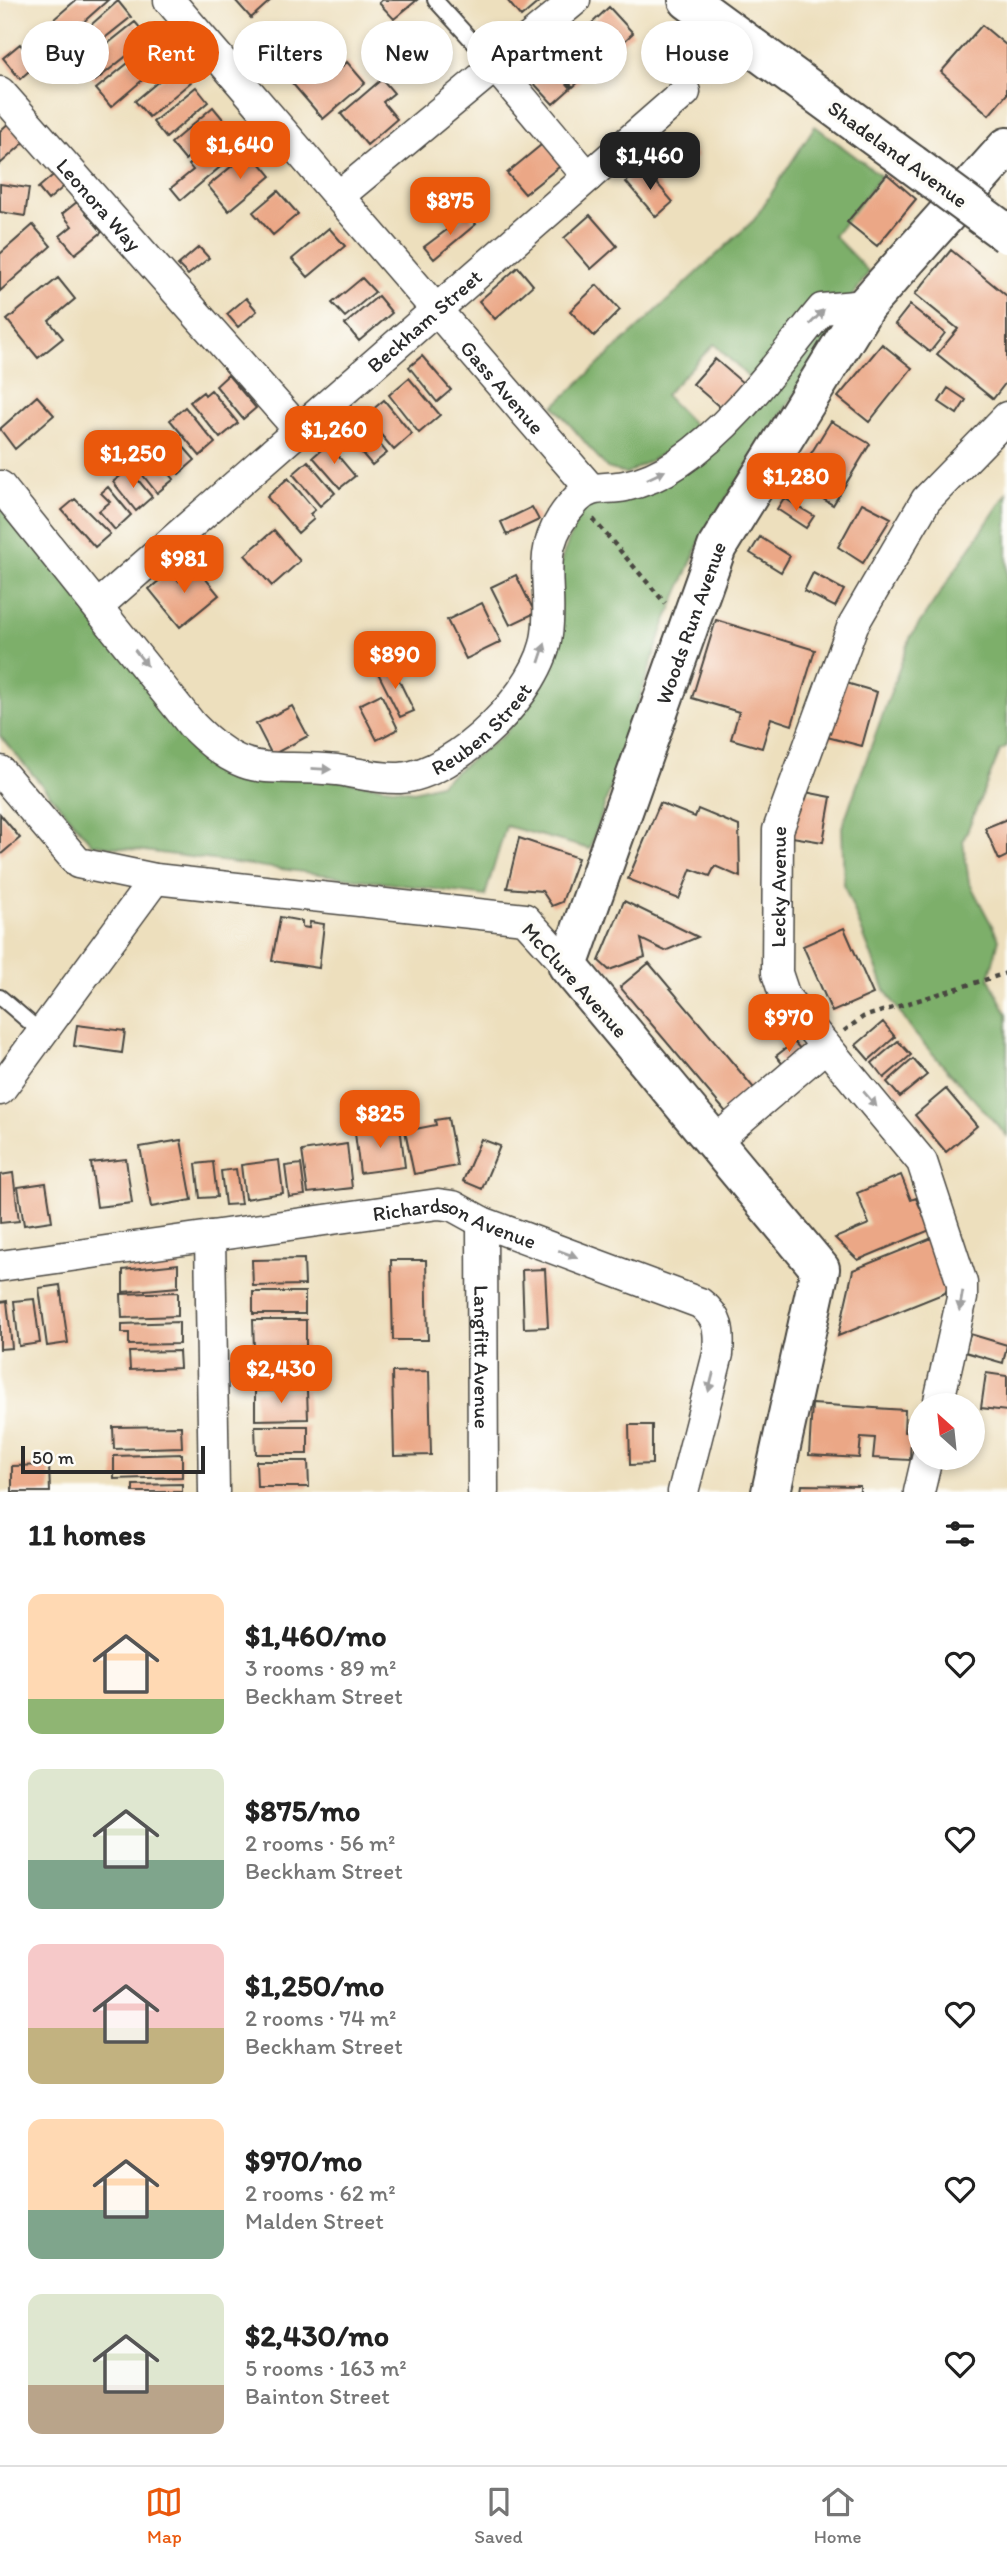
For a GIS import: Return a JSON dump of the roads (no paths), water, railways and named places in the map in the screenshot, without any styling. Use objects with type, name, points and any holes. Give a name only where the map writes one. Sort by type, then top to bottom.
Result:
[{"type":"street","name":"Gass Avenue","points":[[169,0],[438,310],[583,494]]},
{"type":"street","points":[[550,21],[575,0]]},
{"type":"street","name":"Shadeland Avenue","points":[[700,10],[1007,234]]},
{"type":"street","points":[[339,196],[473,84]]},
{"type":"street","points":[[510,84],[588,177]]},
{"type":"street","name":"Leonora Way","points":[[0,92],[299,430]]},
{"type":"street","name":"Beckham Street","points":[[99,605],[685,92]]},
{"type":"street","name":"Woods Run Avenue","points":[[568,966],[717,547],[866,305],[1007,147]]},
{"type":"street","points":[[583,494],[654,478],[678,463],[708,440],[746,401],[822,309],[866,305]]},
{"type":"street","name":"Lecky Avenue","points":[[941,1393],[963,1289],[922,1162],[785,997],[778,980],[778,830],[853,625],[864,603],[926,500],[1007,417]]},
{"type":"street","name":"Reuben Street","points":[[0,486],[99,605],[192,725],[215,748],[233,760],[254,767],[325,769],[400,778],[444,764],[461,751],[499,720],[532,676],[543,656],[547,635],[545,558],[551,540],[583,494]]},
{"type":"street","name":"McClure Avenue","points":[[0,771],[78,863],[155,879],[525,919],[568,966],[820,1269],[771,1492]]},
{"type":"street","points":[[0,1090],[155,879]]},
{"type":"street","points":[[714,1142],[825,1047]]},
{"type":"street","name":"Richardson Avenue","points":[[0,1266],[438,1204],[453,1206],[482,1222],[700,1303],[714,1316],[720,1334],[718,1354],[683,1492]]},
{"type":"street","name":"Langfitt Avenue","points":[[482,1222],[483,1492]]},
{"type":"street","points":[[210,1236],[214,1492]]},
{"type":"street","points":[[919,1492],[924,1470]]},
{"type":"lane","points":[[435,0],[467,35]]},
{"type":"lane","points":[[0,997],[42,1033]]}]
